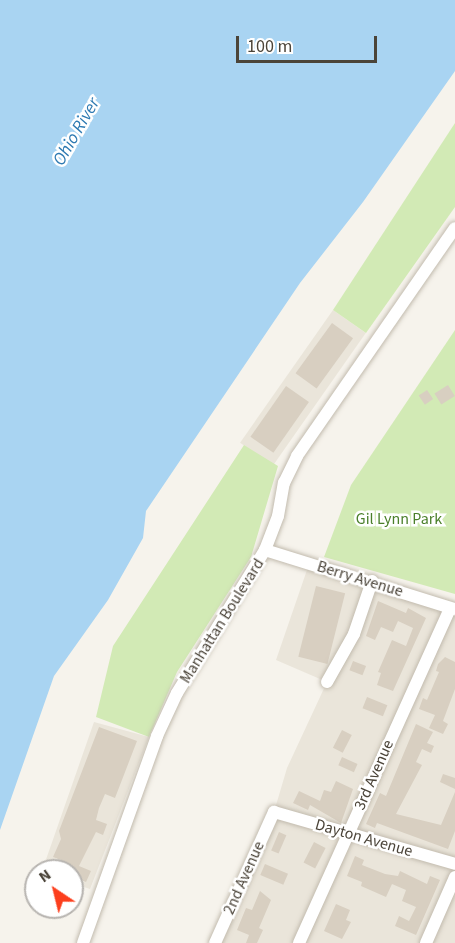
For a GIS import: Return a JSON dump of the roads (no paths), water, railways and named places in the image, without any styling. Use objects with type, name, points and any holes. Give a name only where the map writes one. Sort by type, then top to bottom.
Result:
[{"type":"street","name":"Manhattan Boulevard","points":[[83,943],[157,736],[177,693],[265,550],[278,516],[284,483],[297,456],[455,228]]},
{"type":"street","name":"Berry Avenue","points":[[265,550],[372,581],[452,608]]},
{"type":"street","points":[[327,682],[354,634],[372,581]]},
{"type":"street","name":"3rd Avenue","points":[[299,943],[452,608]]},
{"type":"street","name":"Dayton Avenue","points":[[274,812],[455,864]]},
{"type":"street","name":"2nd Avenue","points":[[215,943],[274,812]]},
{"type":"street","points":[[426,943],[455,877]]},
{"type":"water","name":"Ohio River","points":[[0,0],[455,0],[455,71],[363,202],[300,283],[146,511],[143,538],[108,600],[54,676],[0,830]]},
{"type":"park label","name":"Gil Lynn Park","points":[[399,519]]}]
